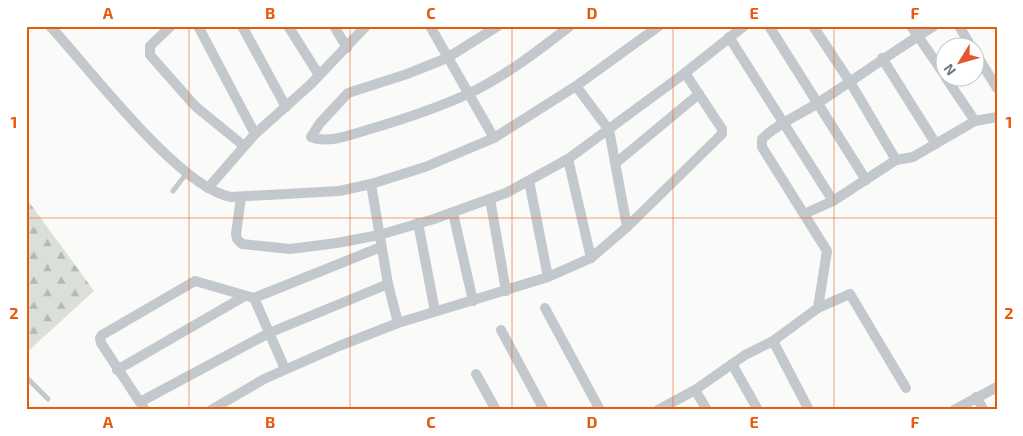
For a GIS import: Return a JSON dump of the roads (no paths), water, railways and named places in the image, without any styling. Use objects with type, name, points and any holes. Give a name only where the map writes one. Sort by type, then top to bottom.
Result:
[{"type":"street","points":[[50,26],[149,137],[186,174],[225,196],[241,197],[320,193],[371,184],[424,167],[494,138],[576,86],[658,26]]},
{"type":"street","points":[[171,26],[150,46],[150,55],[196,106],[244,146]]},
{"type":"street","points":[[198,26],[255,134]]},
{"type":"street","points":[[242,26],[286,108]]},
{"type":"street","points":[[288,26],[319,75]]},
{"type":"street","points":[[334,26],[347,48]]},
{"type":"street","points":[[208,188],[255,134],[286,108],[347,48],[366,26]]},
{"type":"street","points":[[430,26],[494,138]]},
{"type":"street","points":[[498,26],[447,58],[407,74],[348,93],[320,123],[311,138],[317,140],[345,136],[431,109],[469,93],[518,64],[570,26]]},
{"type":"street","points":[[241,197],[237,239],[242,244],[290,249],[308,248],[380,235],[453,213],[530,182],[568,160],[685,73],[744,26]]},
{"type":"street","points":[[769,26],[866,180]]},
{"type":"street","points":[[813,26],[850,82],[896,160]]},
{"type":"street","points":[[911,26],[936,62]]},
{"type":"street","points":[[818,308],[827,251],[761,142],[765,136],[784,122],[818,103],[882,58],[934,26]]},
{"type":"street","points":[[959,26],[966,38]]},
{"type":"street","points":[[729,37],[834,201]]},
{"type":"street","points":[[882,58],[936,144]]},
{"type":"street","points":[[986,70],[997,88]]},
{"type":"street","points":[[211,410],[285,369],[398,323],[548,277],[591,258],[627,227],[722,134],[722,130],[685,73]]},
{"type":"street","points":[[576,86],[609,130],[617,162],[627,227]]},
{"type":"street","points":[[953,88],[975,121]]},
{"type":"street","points":[[617,162],[698,94]]},
{"type":"street","points":[[804,214],[834,201],[896,160],[908,159],[975,121],[997,118]]},
{"type":"street","points":[[568,160],[591,258]]},
{"type":"street","points":[[530,182],[548,277]]},
{"type":"street","points":[[371,184],[388,284],[398,323]]},
{"type":"street","points":[[490,199],[506,291]]},
{"type":"street","points":[[453,213],[473,301]]},
{"type":"street","points":[[418,223],[435,311]]},
{"type":"street","points":[[117,370],[249,297],[381,247]]},
{"type":"street","points":[[285,369],[269,333],[249,297],[196,281],[102,335],[100,340],[117,370],[142,406],[269,333],[388,284]]},
{"type":"street","points":[[658,410],[695,390],[732,364],[773,341],[818,308],[850,294],[906,388]]},
{"type":"street","points":[[545,308],[600,410]]},
{"type":"street","points":[[501,330],[544,410]]},
{"type":"street","points":[[773,341],[809,410]]},
{"type":"street","points":[[732,364],[758,410]]},
{"type":"street","points":[[476,374],[496,410]]},
{"type":"street","points":[[954,410],[997,387]]},
{"type":"street","points":[[695,390],[707,410]]},
{"type":"street","points":[[976,397],[984,410]]},
{"type":"lane","points":[[173,191],[186,174]]},
{"type":"lane","points":[[26,377],[48,399]]}]
